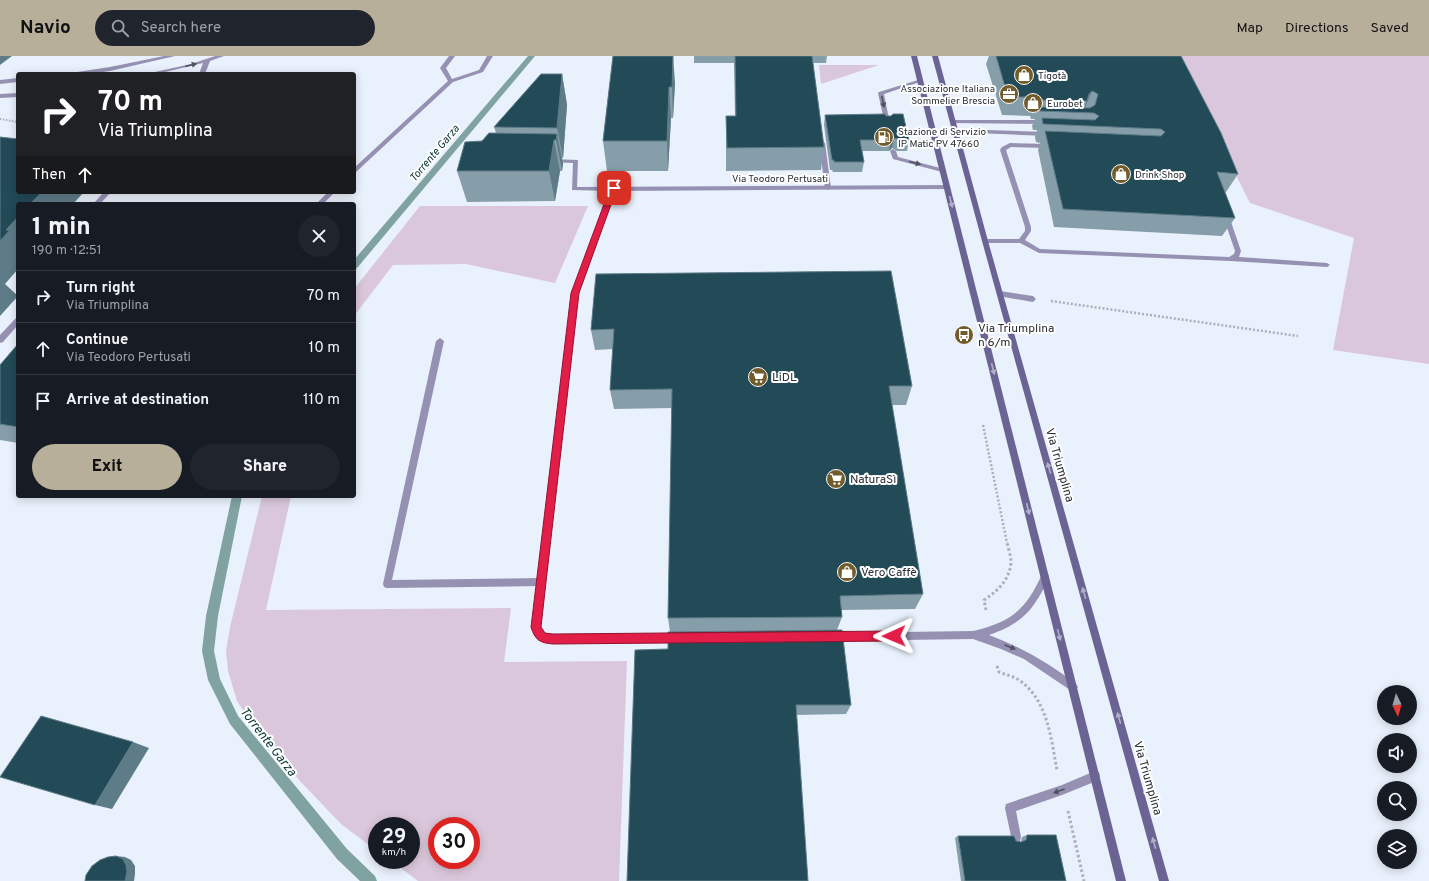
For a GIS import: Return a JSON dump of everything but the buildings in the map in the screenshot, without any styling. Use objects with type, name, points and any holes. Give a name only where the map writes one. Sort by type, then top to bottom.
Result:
[{"type":"main road","points":[[914,56],[1122,881]]},
{"type":"main road","name":"Via Triumplina","points":[[935,56],[985,241],[1164,881]]},
{"type":"street","points":[[90,72],[172,56]]},
{"type":"street","points":[[157,72],[207,61],[221,56]]},
{"type":"street","points":[[451,81],[442,68],[452,56]]},
{"type":"street","points":[[356,169],[451,81],[481,71],[490,56]]},
{"type":"street","points":[[203,72],[207,61]]},
{"type":"street","points":[[0,82],[16,80]]},
{"type":"street","points":[[888,124],[881,93],[920,81]]},
{"type":"street","points":[[0,96],[16,95]]},
{"type":"street","points":[[952,122],[1048,122]]},
{"type":"street","points":[[955,131],[1055,134]]},
{"type":"street","points":[[821,135],[828,188]]},
{"type":"street","points":[[1021,241],[1028,231],[1028,227],[1004,153],[1004,148],[1010,145],[1060,147]]},
{"type":"street","points":[[893,150],[895,158],[942,170]]},
{"type":"street","name":"Via Teodoro Pertusati","points":[[546,161],[576,161],[574,189],[947,187]]},
{"type":"street","points":[[614,188],[575,293],[536,627],[542,638],[553,639],[689,639]]},
{"type":"street","points":[[98,202],[106,194]]},
{"type":"street","points":[[321,202],[330,194]]},
{"type":"street","points":[[1224,211],[1238,251],[1235,257],[1225,259]]},
{"type":"street","points":[[985,241],[1021,241],[1039,251],[1327,265]]},
{"type":"street","points":[[1000,294],[1033,299]]},
{"type":"street","points":[[0,340],[16,322]]},
{"type":"street","points":[[440,341],[387,584],[541,582]]},
{"type":"street","points":[[823,637],[973,635],[991,632],[1020,616],[1031,605],[1039,592],[1045,577]]},
{"type":"street","points":[[973,635],[992,640],[1026,654],[1057,674],[1072,687]]},
{"type":"street","points":[[1016,837],[1010,808],[1062,790],[1095,776]]},
{"type":"path","points":[[0,120],[16,122]]},
{"type":"path","points":[[1033,299],[1298,336]]},
{"type":"path","points":[[982,420],[1011,561],[1005,582],[996,592],[984,600]]},
{"type":"path","points":[[999,672],[1018,680],[1033,692],[1041,704],[1048,730]]},
{"type":"path","points":[[1071,822],[1084,881]]},
{"type":"shaded area","points":[[1176,56],[1429,56],[1429,364],[1333,350],[1354,238],[1250,203]]},
{"type":"shaded area","points":[[819,65],[879,65],[821,84]]},
{"type":"shaded area","points":[[420,206],[588,206],[555,283],[466,264],[393,265],[356,313],[356,286]]},
{"type":"shaded area","points":[[262,498],[291,498],[266,610],[511,608],[504,662],[627,661],[619,881],[418,881],[402,869],[420,869],[420,817],[368,817],[368,844],[341,824],[300,781],[252,724],[237,701],[228,671],[226,651],[230,627]]},
{"type":"waterway","name":"Torrente Garza","points":[[356,264],[532,56]]},
{"type":"waterway","name":"Torrente Garza","points":[[237,498],[212,616],[208,651],[214,680],[234,720],[342,854],[370,881]]},
{"type":"place","name":"Tigotà","points":[[1024,75]]},
{"type":"place","name":"Associazione Italiana Sommelier Brescia","points":[[1009,94]]},
{"type":"place","name":"Eurobet","points":[[1033,103]]},
{"type":"place","name":"Stazione di Servizio IP Matic PV 47660","points":[[884,137]]},
{"type":"place","name":"Drink Shop","points":[[1121,174]]},
{"type":"place","name":"Via Triumplina n 6/m","points":[[964,335]]},
{"type":"place","name":"LiDL","points":[[758,377]]},
{"type":"place","name":"NaturaSì","points":[[836,479]]},
{"type":"place","name":"Vero Caffè","points":[[847,572]]},
{"type":"route","points":[[614,188],[575,293],[536,627],[538,633],[542,638],[553,639],[894,636]]}]
